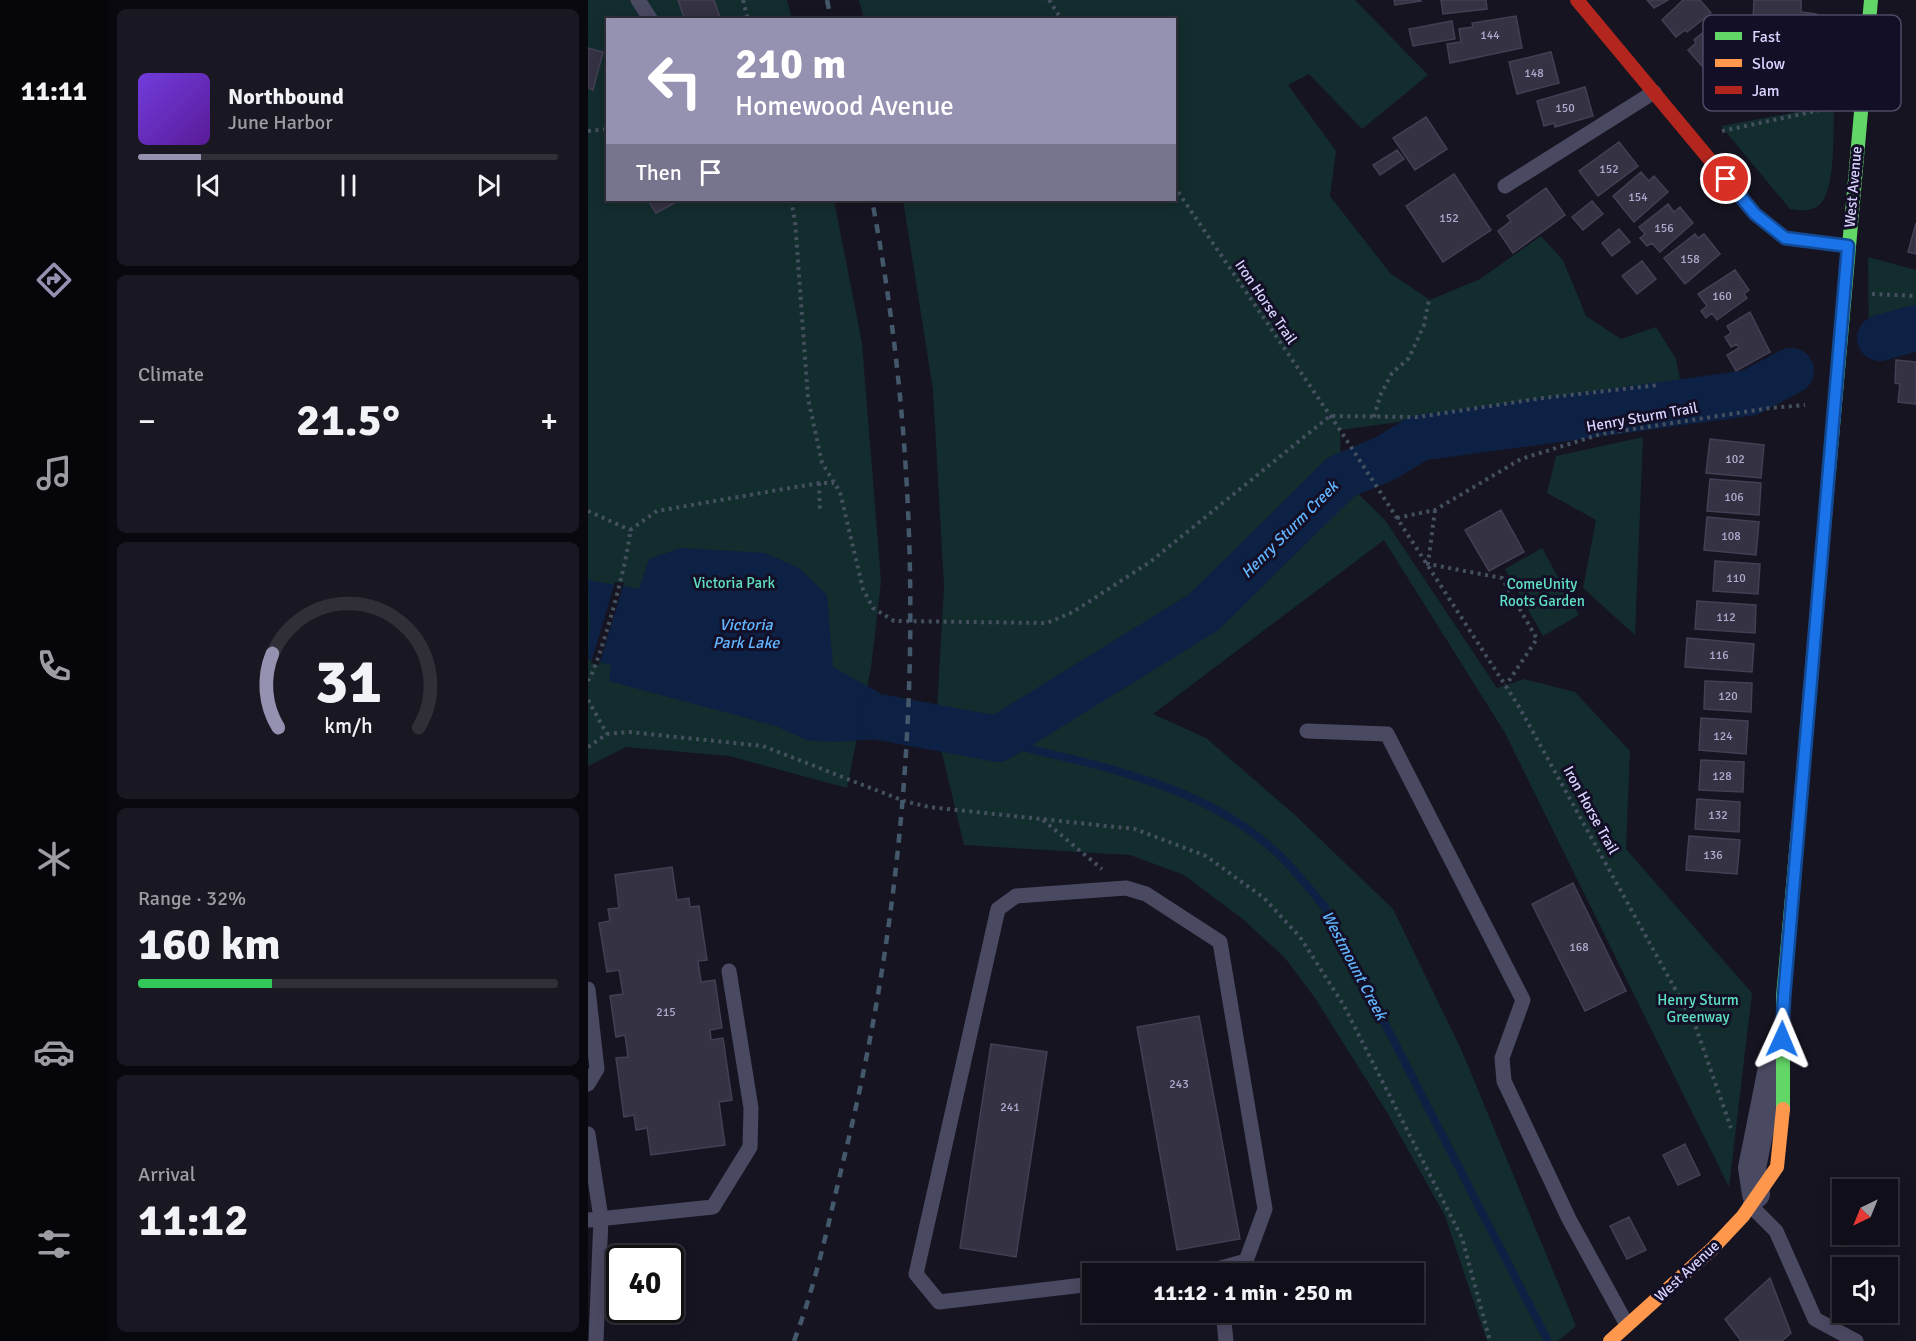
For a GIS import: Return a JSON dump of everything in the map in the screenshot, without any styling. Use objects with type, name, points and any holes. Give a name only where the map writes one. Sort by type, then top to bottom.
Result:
[{"type":"street","points":[[1577,0],[1755,214],[1785,238],[1848,246]]},
{"type":"street","name":"West Avenue","points":[[1870,15],[1871,0]]},
{"type":"street","name":"West Avenue","points":[[1610,1341],[1712,1249],[1753,1200],[1752,1168],[1758,1128],[1782,1019],[1861,111]]},
{"type":"lane","points":[[638,0],[650,18]]},
{"type":"lane","points":[[1505,186],[1654,92]]},
{"type":"lane","points":[[1307,730],[1387,734],[1523,1000],[1502,1058],[1504,1081],[1569,1219],[1627,1325]]},
{"type":"lane","points":[[1082,1285],[939,1302],[916,1274],[998,909],[1016,896],[1126,888],[1146,894],[1220,942],[1265,1209],[1246,1262],[1243,1263]]},
{"type":"lane","points":[[595,1219],[713,1207],[750,1147],[751,1108],[729,971]]},
{"type":"lane","points":[[588,989],[597,1069],[588,1084]]},
{"type":"lane","points":[[588,1134],[595,1219],[596,1341]]},
{"type":"lane","points":[[1753,1200],[1776,1231],[1815,1319],[1856,1341]]},
{"type":"lane","points":[[1224,1323],[1226,1341]]},
{"type":"path","points":[[743,0],[748,18]]},
{"type":"path","points":[[1049,0],[1061,18]]},
{"type":"path","points":[[1721,132],[1816,111]]},
{"type":"path","points":[[588,131],[606,129]]},
{"type":"path","name":"Iron Horse Trail","points":[[1176,189],[1340,430],[1506,686],[1695,1024],[1734,1137]]},
{"type":"path","points":[[791,201],[795,221],[808,398],[822,463],[840,492],[863,589],[873,608],[894,621],[1047,623],[1073,612],[1150,562],[1329,416],[1418,417],[1543,398],[1659,385]]},
{"type":"path","points":[[1868,294],[1916,296]]},
{"type":"path","points":[[1374,417],[1380,396],[1392,373],[1409,358],[1424,325],[1429,300]]},
{"type":"path","name":"Henry Sturm Trail","points":[[1397,518],[1435,510],[1521,459],[1601,434],[1770,408],[1836,404]]},
{"type":"path","points":[[630,531],[657,512],[819,483],[834,483]]},
{"type":"path","points":[[819,483],[820,513]]},
{"type":"path","points":[[588,510],[630,531]]},
{"type":"path","points":[[1435,510],[1428,564],[1502,578],[1537,639],[1506,686]]},
{"type":"path","points":[[589,680],[623,572],[630,545],[630,531]]},
{"type":"path","points":[[588,700],[607,734]]},
{"type":"path","points":[[588,747],[607,734],[629,732],[763,746],[904,801],[929,807],[1135,829],[1206,856],[1264,898],[1300,937],[1343,1004],[1462,1238],[1490,1341]]},
{"type":"path","points":[[1042,819],[1126,888]]},
{"type":"green space","name":"Victoria Park","points":[[588,0],[787,0],[792,18],[606,18],[606,201],[834,201],[862,343],[881,581],[871,668],[847,788],[729,756],[626,747],[588,766]]},
{"type":"green space","name":"Henry Sturm Greenway","points":[[859,0],[1355,0],[1428,75],[1362,129],[1309,74],[1288,85],[1336,151],[1330,196],[1390,273],[1430,300],[1480,279],[1541,236],[1563,260],[1586,316],[1621,339],[1656,327],[1676,359],[1682,390],[1517,406],[1340,430],[1341,477],[1385,520],[1497,688],[1524,679],[1575,692],[1630,751],[1626,849],[1752,993],[1729,1187],[1505,733],[1384,540],[1153,714],[1206,738],[1295,815],[1393,909],[1461,1049],[1576,1326],[1558,1341],[1487,1341],[1445,1216],[1388,1114],[1315,998],[1285,958],[1244,920],[1184,875],[1130,855],[964,845],[936,728],[944,586],[933,390],[903,201],[1176,201],[1176,18],[864,18]]},
{"type":"green space","points":[[1802,111],[1834,111],[1833,157],[1829,184],[1821,203],[1807,210],[1790,209],[1721,126]]},
{"type":"green space","points":[[1868,257],[1916,270],[1916,345],[1899,343],[1869,356]]},
{"type":"green space","points":[[1643,437],[1635,635],[1583,588],[1596,520],[1547,493],[1556,456]]},
{"type":"green space","name":"ComeUnity Roots Garden","points":[[1542,548],[1579,615],[1543,636],[1505,569]]},
{"type":"water","name":"Victoria Park Lake","points":[[681,548],[765,553],[799,568],[827,595],[833,667],[880,693],[878,739],[835,742],[806,740],[776,726],[609,681],[611,665],[588,659],[590,623],[588,580],[639,589],[649,559]]},
{"type":"pier","points":[[615,582],[624,583],[599,665],[591,663]]},
{"type":"building","points":[[678,0],[714,0],[720,18],[684,18]]},
{"type":"building","points":[[1394,0],[1420,0],[1421,1],[1395,5]]},
{"type":"building","points":[[1441,0],[1486,0],[1487,9],[1443,14]]},
{"type":"building","points":[[1647,0],[1668,0],[1654,8]]},
{"type":"building","points":[[1683,0],[1700,0],[1711,13],[1703,15],[1703,19],[1687,32],[1685,30],[1676,37],[1662,20]]},
{"type":"building","points":[[1754,0],[1801,0],[1801,12],[1816,14],[1816,15],[1753,15]]},
{"type":"building","points":[[1516,16],[1522,48],[1450,63],[1447,44],[1461,42],[1459,29],[1473,27],[1472,23]]},
{"type":"building","points":[[1452,21],[1455,39],[1413,46],[1409,29]]},
{"type":"building","points":[[1703,33],[1702,66],[1688,50],[1696,43],[1694,40]]},
{"type":"building","points":[[588,48],[603,52],[593,90],[588,88]]},
{"type":"building","points":[[1551,52],[1559,83],[1517,94],[1509,62]]},
{"type":"building","points":[[1585,87],[1593,116],[1555,127],[1554,123],[1544,126],[1537,101]]},
{"type":"building","points":[[1426,117],[1447,149],[1415,170],[1393,138]]},
{"type":"building","points":[[1619,142],[1638,166],[1598,196],[1579,171]]},
{"type":"building","points":[[1397,150],[1404,159],[1380,175],[1373,165]]},
{"type":"building","points":[[1641,172],[1649,181],[1654,176],[1668,192],[1634,222],[1613,196]]},
{"type":"building","points":[[1454,174],[1491,230],[1443,262],[1406,206]]},
{"type":"building","points":[[1546,188],[1565,215],[1513,253],[1498,231],[1511,221],[1507,216]]},
{"type":"building","points":[[649,201],[678,201],[656,213]]},
{"type":"building","points":[[1592,201],[1603,214],[1583,230],[1572,217]]},
{"type":"building","points":[[1668,204],[1674,212],[1680,207],[1693,223],[1660,252],[1652,243],[1647,246],[1640,238],[1645,234],[1639,227]]},
{"type":"building","points":[[1916,223],[1916,254],[1908,252]]},
{"type":"building","points":[[1619,229],[1630,242],[1612,256],[1602,243]]},
{"type":"building","points":[[1695,234],[1698,238],[1704,234],[1720,254],[1685,284],[1664,258]]},
{"type":"building","points":[[1642,261],[1656,279],[1637,294],[1622,276]]},
{"type":"building","points":[[1735,270],[1749,290],[1744,294],[1747,298],[1717,320],[1712,313],[1706,318],[1701,311],[1707,306],[1698,294]]},
{"type":"building","points":[[1750,312],[1770,352],[1736,371],[1727,355],[1739,348],[1737,344],[1731,347],[1725,337],[1731,333],[1727,326]]},
{"type":"building","points":[[1896,360],[1916,362],[1916,404],[1898,402],[1900,384],[1895,383]]},
{"type":"building","points":[[1710,439],[1764,445],[1761,478],[1706,473]]},
{"type":"building","points":[[1710,479],[1761,483],[1759,515],[1707,511]]},
{"type":"building","points":[[1501,510],[1524,552],[1489,571],[1465,530]]},
{"type":"building","points":[[1707,517],[1759,522],[1756,555],[1704,550]]},
{"type":"building","points":[[1715,561],[1760,564],[1758,594],[1713,591]]},
{"type":"building","points":[[1697,601],[1756,605],[1755,633],[1695,629]]},
{"type":"building","points":[[1687,638],[1754,644],[1752,672],[1685,667]]},
{"type":"building","points":[[1705,681],[1752,683],[1751,712],[1704,709]]},
{"type":"building","points":[[1701,718],[1748,721],[1746,754],[1699,750]]},
{"type":"building","points":[[1701,760],[1744,762],[1743,792],[1699,790]]},
{"type":"building","points":[[1697,799],[1740,802],[1739,832],[1695,829]]},
{"type":"building","points":[[1689,836],[1740,840],[1737,874],[1686,870]]},
{"type":"building","points":[[672,867],[677,900],[689,898],[690,907],[699,906],[707,960],[698,961],[701,982],[715,980],[722,1028],[710,1030],[711,1040],[723,1038],[732,1100],[719,1102],[725,1145],[651,1155],[647,1128],[636,1130],[634,1115],[624,1117],[616,1058],[628,1057],[625,1035],[616,1037],[610,996],[623,994],[619,970],[607,972],[599,923],[610,921],[608,909],[619,908],[615,875]]},
{"type":"building","points":[[1573,883],[1626,991],[1585,1011],[1532,904]]},
{"type":"building","points":[[1199,1016],[1240,1239],[1177,1250],[1137,1027]]},
{"type":"building","points":[[991,1044],[1047,1052],[1016,1257],[960,1248]]},
{"type":"building","points":[[1685,1144],[1700,1175],[1678,1185],[1663,1155]]},
{"type":"building","points":[[1629,1217],[1646,1250],[1627,1259],[1610,1226]]},
{"type":"building","points":[[1770,1278],[1791,1333],[1782,1341],[1741,1341],[1725,1319]]},
{"type":"waterway","name":"Henry Sturm Creek","points":[[1880,338],[1916,328]]},
{"type":"waterway","name":"Henry Sturm Creek","points":[[879,717],[998,739],[1204,612],[1341,477],[1386,458],[1419,438],[1749,393],[1791,371]]},
{"type":"waterway","name":"Westmount Creek","points":[[998,739],[1121,772],[1169,788],[1236,821],[1289,865],[1325,907],[1547,1339]]},
{"type":"railway","points":[[827,0],[831,18]]},
{"type":"railway","points":[[794,1341],[822,1252],[869,1044],[889,924],[902,803],[909,682],[910,561],[904,440],[891,319],[872,201]]},
{"type":"traffic: fast","points":[[1870,15],[1871,0]]},
{"type":"traffic: fast","points":[[1829,471],[1861,111]]},
{"type":"traffic: fast","points":[[1783,1109],[1783,997],[1798,830]]},
{"type":"traffic: slow","points":[[1610,1341],[1712,1249],[1743,1216],[1777,1167],[1783,1109]]},
{"type":"traffic: jam","points":[[1577,0],[1755,214],[1785,238],[1848,246]]},
{"type":"traffic: jam","points":[[1798,830],[1829,471]]},
{"type":"route","points":[[1726,179],[1755,214],[1785,238],[1848,246],[1782,1039]]}]
